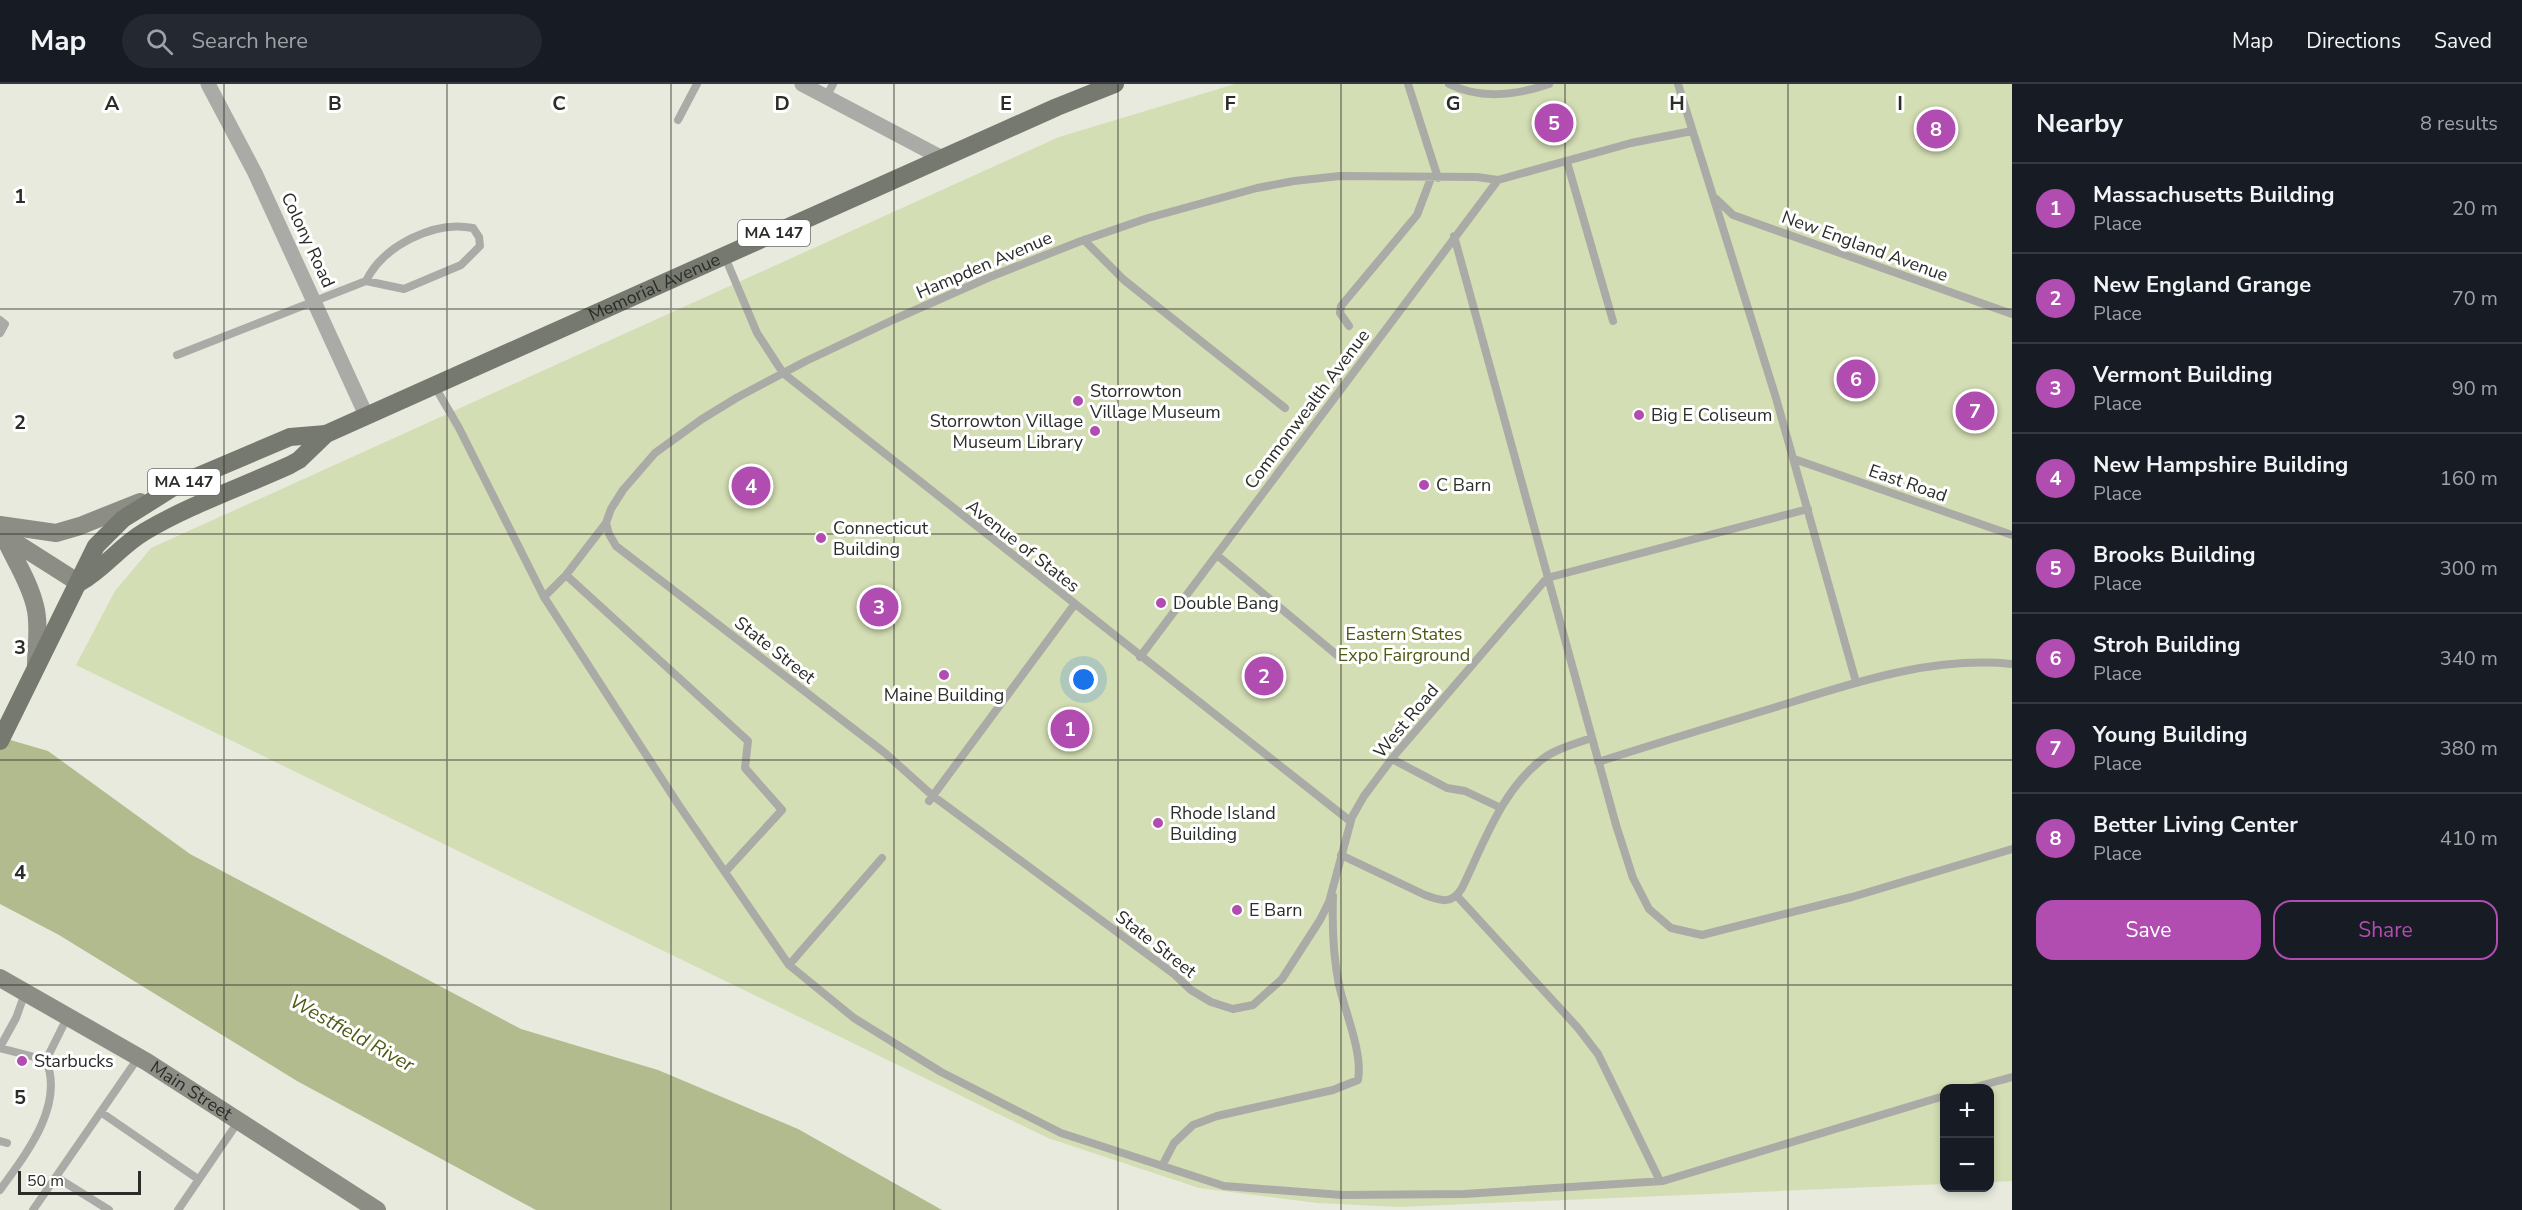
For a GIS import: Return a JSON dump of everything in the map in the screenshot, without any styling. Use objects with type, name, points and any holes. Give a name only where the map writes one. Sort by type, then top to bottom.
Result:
[{"type":"main road","name":"Memorial Avenue","points":[[79,583],[97,573],[121,549],[144,532],[181,513],[290,465],[326,434],[1056,107],[1115,84]]},
{"type":"main road","name":"Memorial Avenue","points":[[0,741],[96,546],[115,525],[177,485],[290,437],[326,434]]},
{"type":"main road","points":[[1,530],[46,533],[68,530],[177,485]]},
{"type":"main road","points":[[1,530],[79,583]]},
{"type":"main road","points":[[1,530],[24,576],[36,608],[36,666]]},
{"type":"main road","name":"Main Street","points":[[0,978],[139,1057],[377,1210]]},
{"type":"street","name":"Colony Road","points":[[208,84],[235,130],[366,415]]},
{"type":"street","points":[[802,84],[830,91],[942,158]]},
{"type":"lane","points":[[678,120],[697,84]]},
{"type":"lane","points":[[1349,326],[1340,313],[1341,306],[1417,214],[1435,178],[1408,84]]},
{"type":"lane","points":[[1449,84],[1469,92],[1491,94],[1517,92],[1549,84]]},
{"type":"lane","points":[[1682,86],[1692,131],[1794,459],[1856,682]]},
{"type":"lane","name":"Hampden Avenue","points":[[544,597],[566,575],[606,523],[611,509],[623,490],[655,453],[702,418],[783,373],[990,277],[1148,218],[1282,183],[1340,176],[1477,177],[1498,180],[1631,143],[1692,131]]},
{"type":"lane","points":[[1567,162],[1613,321]]},
{"type":"lane","name":"Commonwealth Avenue","points":[[1140,657],[1498,180]]},
{"type":"lane","name":"New England Avenue","points":[[1713,196],[1733,215],[2012,314]]},
{"type":"lane","points":[[177,355],[366,281],[404,289],[431,279],[461,265],[475,253],[480,246],[479,237],[473,228],[459,225],[439,228],[410,240],[384,256],[373,266],[366,281]]},
{"type":"lane","points":[[1455,236],[1591,738],[1633,878],[1649,909],[1671,928],[1702,935],[1852,897],[2012,849]]},
{"type":"lane","points":[[1084,240],[1124,280],[1286,408]]},
{"type":"lane","name":"Avenue of States","points":[[724,255],[758,333],[783,373],[1350,821]]},
{"type":"lane","points":[[0,320],[5,324],[0,333]]},
{"type":"lane","points":[[434,385],[459,428],[544,597],[672,794],[789,965],[854,1018],[941,1072],[1061,1133],[1224,1186],[1342,1195],[1464,1194],[1660,1181],[1940,1097]]},
{"type":"lane","name":"East Road","points":[[1794,459],[2012,535]]},
{"type":"lane","points":[[1547,578],[1808,509]]},
{"type":"lane","name":"State Street","points":[[606,523],[616,546],[885,753],[931,798],[1174,974],[1191,990],[1211,1002],[1233,1009],[1253,1005]]},
{"type":"lane","points":[[1217,555],[1338,656]]},
{"type":"lane","points":[[566,575],[748,741],[745,768],[782,810],[725,872]]},
{"type":"lane","name":"West Road","points":[[1253,1005],[1282,979],[1320,920],[1333,889],[1350,821],[1364,796],[1392,759],[1547,578]]},
{"type":"lane","points":[[931,798],[1074,604]]},
{"type":"lane","points":[[1598,762],[1856,682],[1945,663],[2012,664]]},
{"type":"lane","points":[[1341,855],[1439,900],[1451,900],[1457,896],[1501,808],[1516,787],[1539,761],[1549,754],[1591,738]]},
{"type":"lane","points":[[1392,759],[1447,788],[1465,791],[1501,808]]},
{"type":"lane","points":[[789,965],[882,858]]},
{"type":"lane","points":[[1162,1166],[1174,1143],[1193,1125],[1217,1116],[1333,1090],[1358,1080],[1358,1059],[1338,972],[1332,932],[1333,889]]},
{"type":"lane","points":[[1457,896],[1578,1028],[1598,1054],[1660,1181]]},
{"type":"lane","points":[[0,1190],[27,1154],[43,1121],[49,1100],[51,1071],[46,1060],[0,1047],[16,1018],[26,992]]},
{"type":"lane","points":[[46,1060],[68,1016]]},
{"type":"lane","points":[[33,1210],[139,1057]]},
{"type":"lane","points":[[1989,1084],[2012,1077]]},
{"type":"lane","points":[[102,1113],[198,1179]]},
{"type":"lane","points":[[178,1210],[239,1121]]},
{"type":"lane","points":[[56,1177],[109,1210]]},
{"type":"green space","name":"Eastern States Expo Fairground","points":[[1235,84],[2012,84],[2012,1181],[1994,1182],[1994,1084],[1940,1084],[1940,1184],[1398,1207],[1317,1203],[1199,1188],[1048,1138],[76,665],[115,591],[151,548],[1059,137]]},
{"type":"water","name":"Westfield River","points":[[0,737],[48,751],[190,854],[521,1029],[658,1070],[798,1129],[942,1210],[536,1210],[297,1081],[59,935],[0,904]]},
{"type":"place","name":"Brooks Building","points":[[1554,123]]},
{"type":"place","name":"Better Living Center","points":[[1936,129]]},
{"type":"place","name":"Stroh Building","points":[[1856,379]]},
{"type":"place","name":"Storrowton Village Museum","points":[[1078,401]]},
{"type":"place","name":"Young Building","points":[[1975,411]]},
{"type":"place","name":"Big E Coliseum","points":[[1639,415]]},
{"type":"place","name":"Storrowton Village Museum Library","points":[[1095,431]]},
{"type":"place","name":"C Barn","points":[[1424,485]]},
{"type":"place","name":"New Hampshire Building","points":[[751,486]]},
{"type":"place","name":"Connecticut Building","points":[[821,538]]},
{"type":"place","name":"Double Bang","points":[[1161,603]]},
{"type":"place","name":"Vermont Building","points":[[879,607]]},
{"type":"place","name":"Maine Building","points":[[944,675]]},
{"type":"place","name":"New England Grange","points":[[1264,676]]},
{"type":"place","name":"Massachusetts Building","points":[[1070,729]]},
{"type":"place","name":"Rhode Island Building","points":[[1158,823]]},
{"type":"place","name":"E Barn","points":[[1237,910]]},
{"type":"place","name":"Starbucks","points":[[22,1061]]}]
